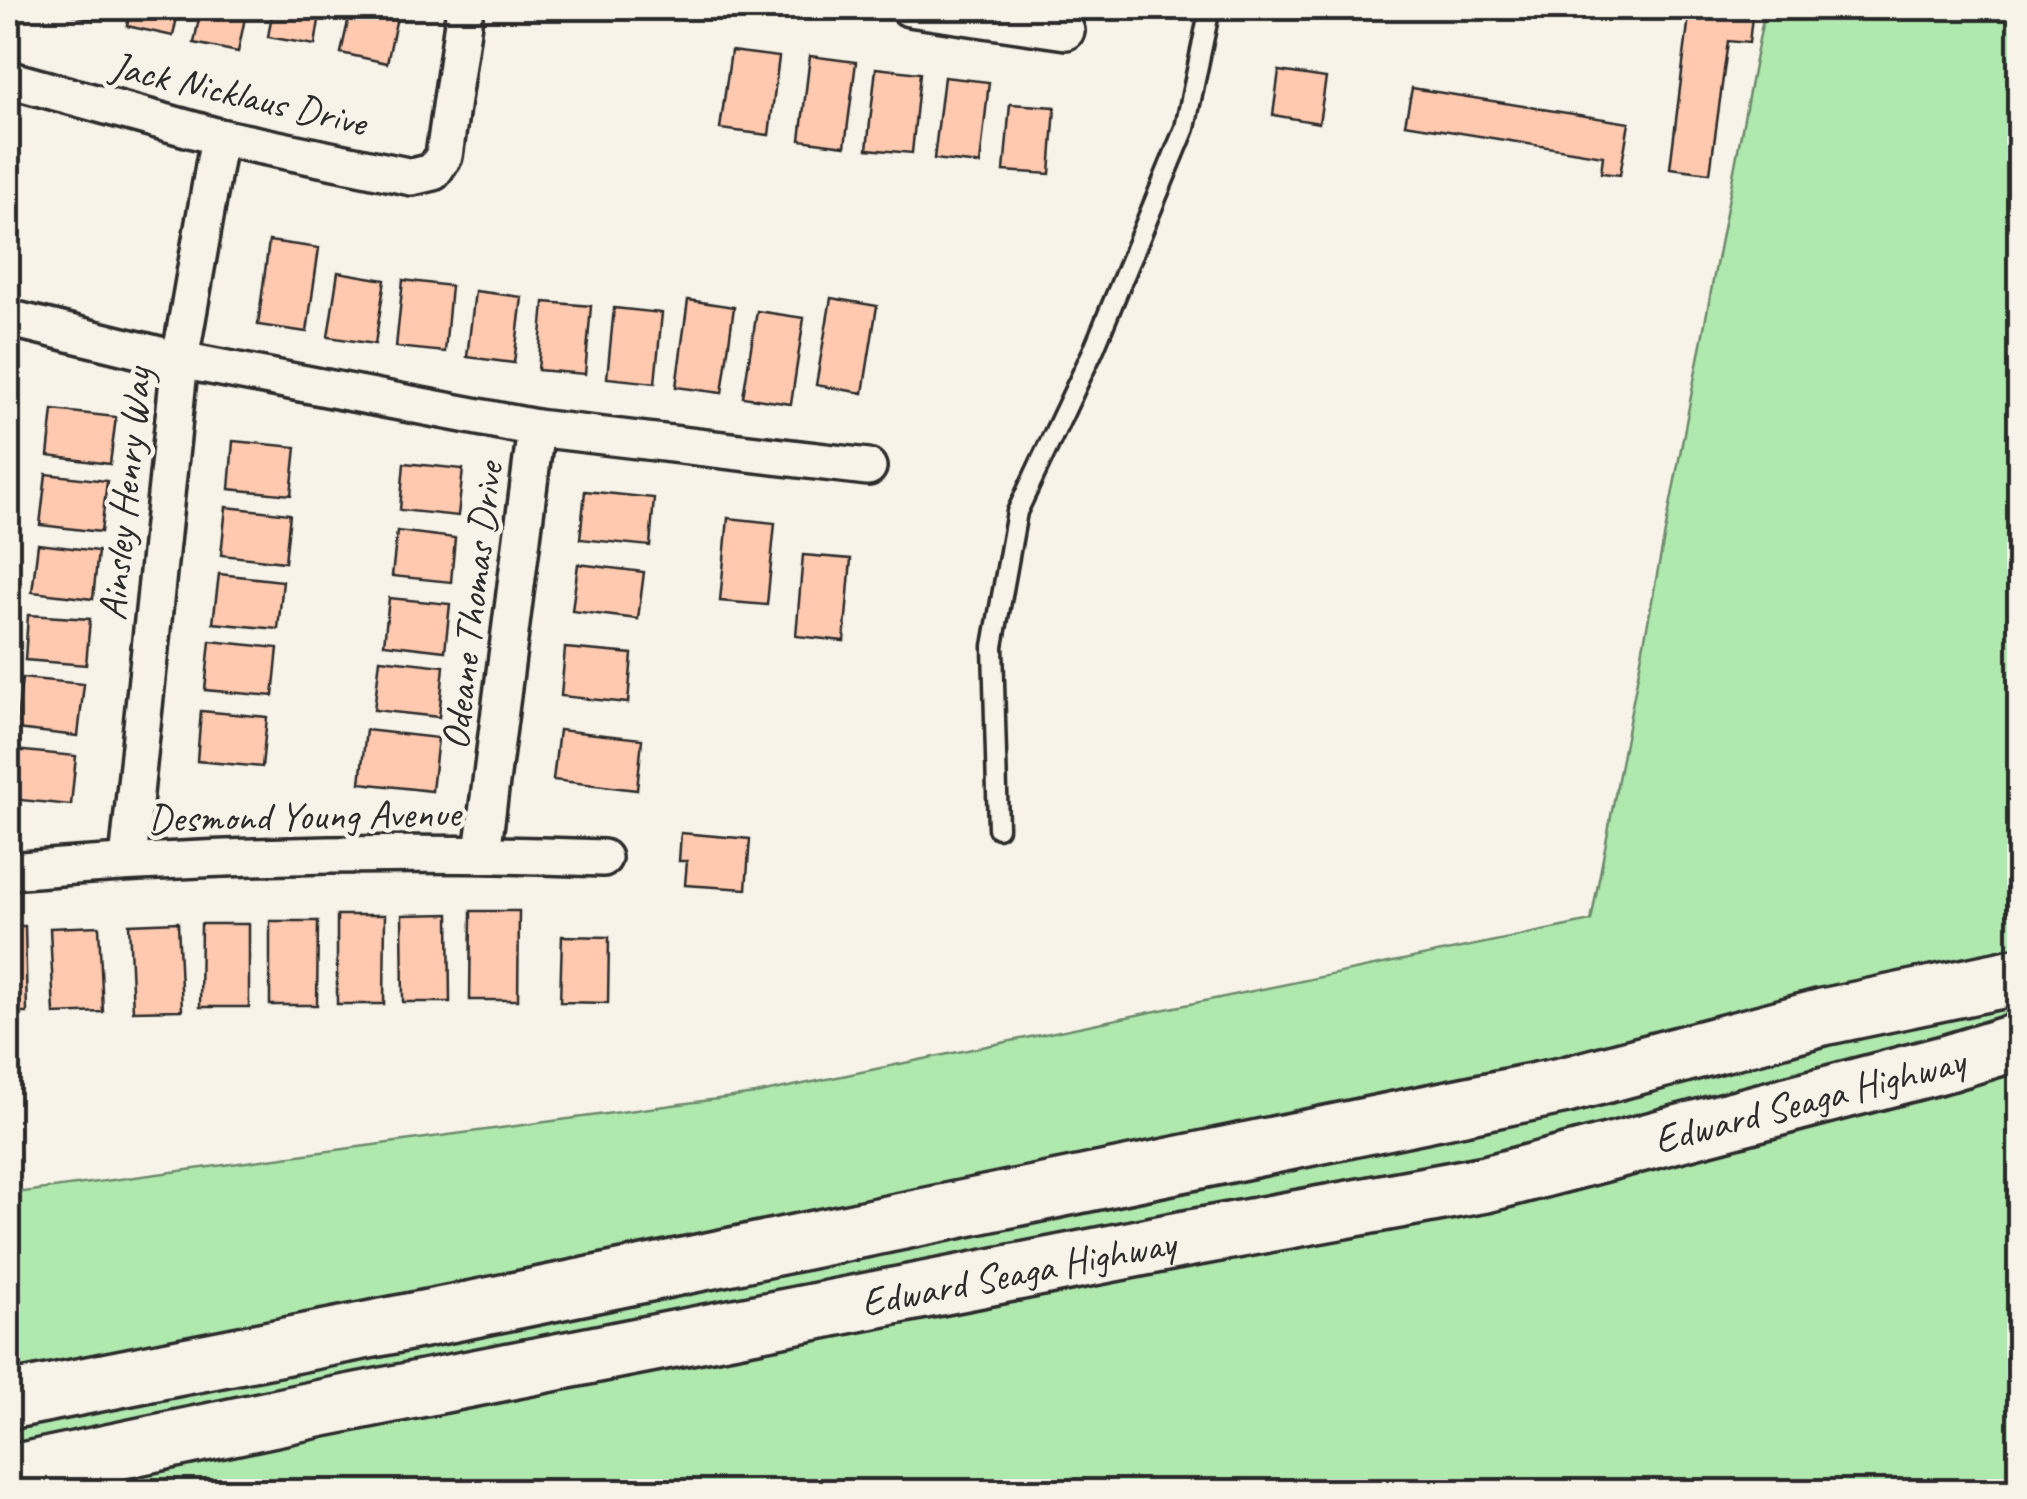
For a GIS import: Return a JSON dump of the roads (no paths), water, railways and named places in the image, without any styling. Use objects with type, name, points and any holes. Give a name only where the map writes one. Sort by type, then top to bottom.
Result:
[{"type":"highway","name":"Edward Seaga Highway","points":[[8,1401],[1566,1085],[1823,1017],[2020,976]]},
{"type":"highway","name":"Edward Seaga Highway","points":[[8,1474],[322,1408],[1486,1184],[2020,1041]]},
{"type":"street","name":"Jack Nicklaus Drive","points":[[8,79],[218,137],[412,177],[433,172],[444,156],[464,8]]},
{"type":"street","points":[[910,8],[1066,31]]},
{"type":"street","name":"Ainsley Henry Way","points":[[128,861],[180,360],[218,137]]},
{"type":"street","points":[[8,318],[180,360],[536,428],[868,467]]},
{"type":"street","name":"Odeane Thomas Drive","points":[[482,853],[536,428]]},
{"type":"street","name":"Desmond Young Avenue","points":[[8,871],[128,861],[482,853],[604,858]]},
{"type":"lane","points":[[998,828],[993,646],[1017,512],[1093,351],[1186,128],[1210,8]]}]
